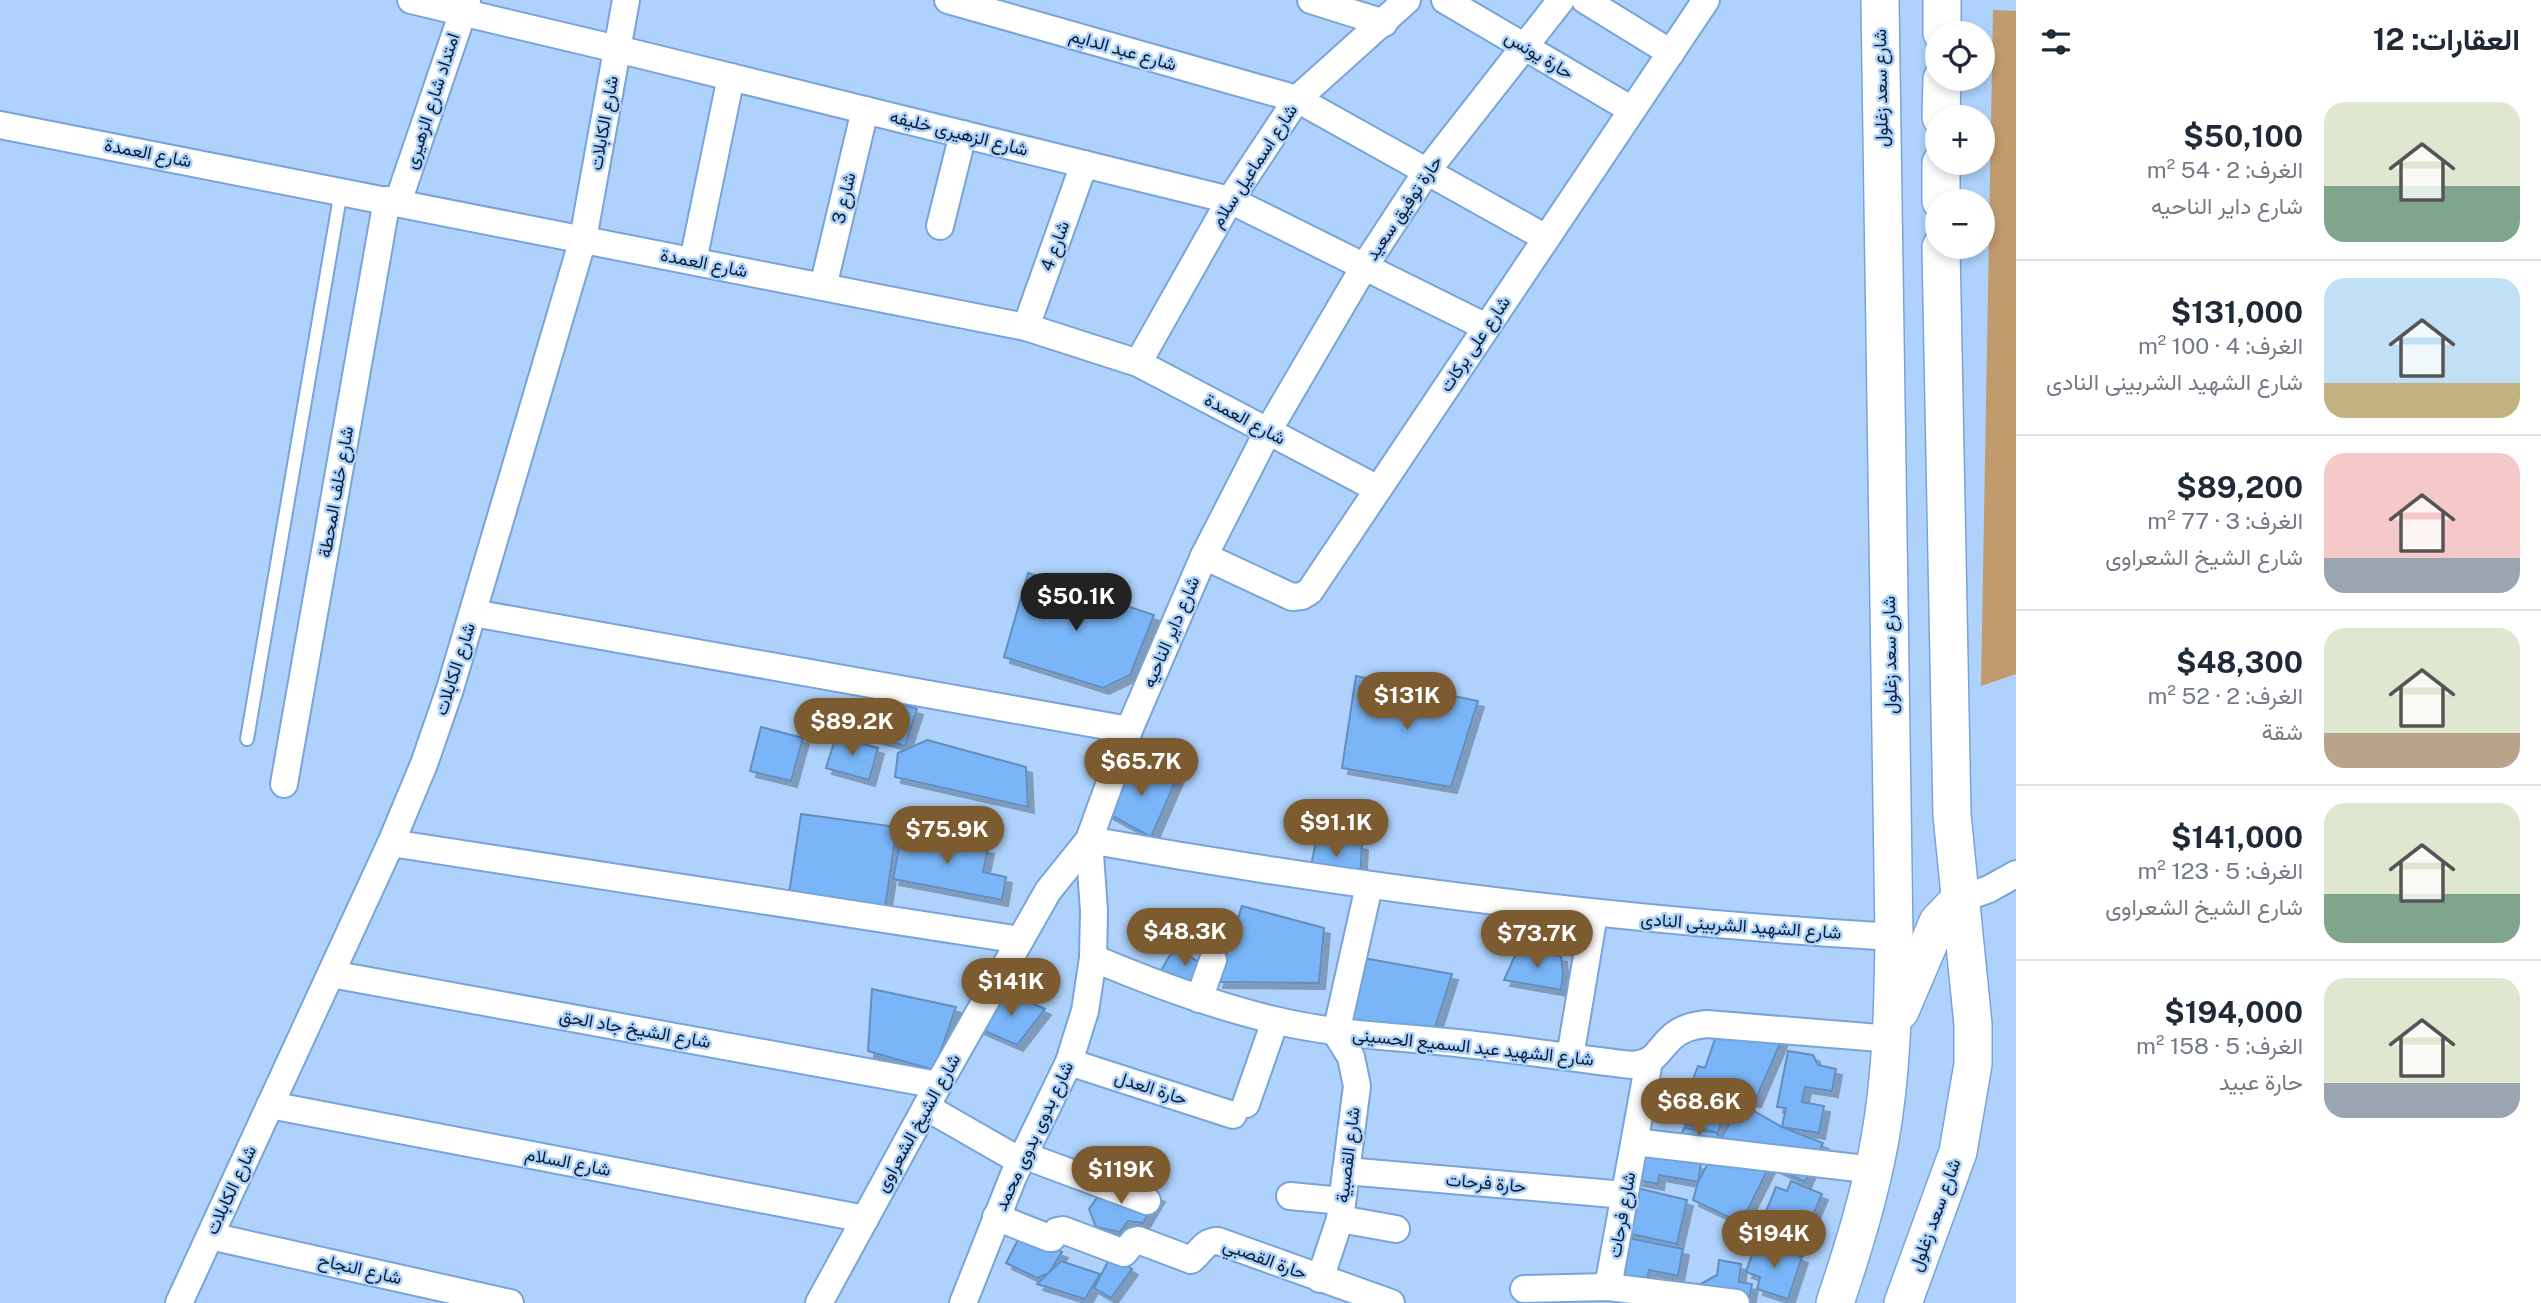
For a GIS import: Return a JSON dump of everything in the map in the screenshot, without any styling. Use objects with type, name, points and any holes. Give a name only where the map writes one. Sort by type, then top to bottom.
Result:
[{"type":"main road","name":"شارع سعد زغلول","points":[[1835,1303],[1858,1234],[1874,1170],[1885,1105],[1892,1033],[1894,937],[1880,0]]},
{"type":"main road","points":[[1942,0],[1942,21]]},
{"type":"main road","name":"شارع سعد زغلول","points":[[1903,1303],[1958,1152],[1973,1064],[1973,1024],[1952,815],[1941,259]]},
{"type":"main road","points":[[1892,1033],[1938,922],[1959,900]]},
{"type":"street","name":"شارع الزهيرى خليفه","points":[[411,0],[464,6],[617,49],[1230,200],[1486,327]]},
{"type":"street","name":"شارع الكابلات","points":[[179,1303],[391,843],[446,702],[583,239],[626,0]]},
{"type":"street","name":"شارع عبد الدايم","points":[[948,0],[1297,99],[1546,238]]},
{"type":"street","points":[[1311,0],[1384,23]]},
{"type":"street","name":"شارع اسماعيل سلام","points":[[1138,363],[1230,200],[1297,99],[1408,0]]},
{"type":"street","name":"حارة يونس","points":[[1445,0],[1632,110]]},
{"type":"street","name":"حارة توفيق سعيد","points":[[1268,431],[1364,267],[1427,171],[1561,0]]},
{"type":"street","points":[[1585,0],[1671,53]]},
{"type":"street","name":"شارع على بركات","points":[[1204,556],[1292,597],[1302,596],[1310,591],[1706,0]]},
{"type":"street","name":"امتداد شارع الزهيرى","points":[[393,201],[464,6]]},
{"type":"street","points":[[693,261],[731,77]]},
{"type":"street","name":"شارع 3","points":[[823,287],[865,110]]},
{"type":"street","name":"شارع العمدة","points":[[0,125],[1026,327],[1138,363],[1378,489]]},
{"type":"street","points":[[940,226],[963,134]]},
{"type":"street","name":"شارع 4","points":[[1026,327],[1084,164]]},
{"type":"street","name":"شارع خلف المحطة","points":[[284,785],[393,201]]},
{"type":"street","name":"شارع داير الناحيه","points":[[1089,840],[1129,730],[1204,556],[1268,431]]},
{"type":"street","points":[[473,613],[1129,730]]},
{"type":"street","name":"شارع الشهيد الشربينى النادى","points":[[1089,840],[1369,886],[1594,914],[1894,937]]},
{"type":"street","name":"شارع الشيخ الشعراوى","points":[[819,1303],[1048,891],[1089,840]]},
{"type":"street","name":"شارع بدوى بدوى محمد","points":[[963,1303],[1021,1158],[1069,1062],[1085,1011],[1093,958],[1094,911],[1089,840]]},
{"type":"street","points":[[391,843],[1020,940]]},
{"type":"street","points":[[1959,900],[1990,889],[2016,874]]},
{"type":"street","points":[[1336,1032],[1369,886]]},
{"type":"street","points":[[1570,1057],[1594,914]]},
{"type":"street","name":"شارع الشهيد عبد السميع الحسينى","points":[[1093,958],[1152,983],[1275,1021],[1336,1032],[1501,1048],[1632,1065],[1649,1061]]},
{"type":"street","points":[[1199,999],[1213,960]]},
{"type":"street","name":"شارع الشيخ جاد الحق","points":[[331,974],[932,1096],[1021,1158],[1147,1202]]},
{"type":"street","name":"حارة العدل","points":[[1069,1062],[1239,1110],[1275,1021]]},
{"type":"street","points":[[1649,1061],[1657,1056],[1674,1035],[1695,1025],[1892,1033]]},
{"type":"street","name":"شارع القصبية","points":[[1320,1279],[1341,1210],[1357,1086],[1351,1058],[1336,1032]]},
{"type":"street","name":"شارع فرحات","points":[[1608,1287],[1649,1061]]},
{"type":"street","name":"شارع السلام","points":[[270,1105],[865,1219]]},
{"type":"street","points":[[1635,1142],[1874,1170]]},
{"type":"street","name":"حارة فرحات","points":[[1346,1171],[1625,1195]]},
{"type":"street","points":[[1290,1196],[1396,1229]]},
{"type":"street","name":"حارة القصبي","points":[[996,1217],[1049,1238],[1057,1231],[1063,1230],[1124,1253],[1133,1241],[1138,1241],[1191,1260],[1211,1241],[1218,1241],[1376,1300]]},
{"type":"street","name":"شارع النجاح","points":[[210,1236],[510,1303]]},
{"type":"street","points":[[1524,1289],[1580,1295],[1608,1287],[1719,1302]]},
{"type":"lane","points":[[247,739],[341,191]]},
{"type":"shaded area","points":[[1993,10],[2016,11],[2016,674],[1981,686],[1989,259],[1995,259],[1995,189],[1990,189],[1990,175],[1995,175],[1995,105],[1991,105],[1992,91],[1995,91],[1995,21],[1993,21]]},
{"type":"building","points":[[1028,573],[1154,615],[1130,675],[1103,688],[1004,657]]},
{"type":"building","points":[[1356,676],[1478,701],[1451,787],[1342,768]]},
{"type":"building","points":[[872,696],[917,709],[905,746],[861,733]]},
{"type":"building","points":[[761,727],[803,738],[791,781],[750,771]]},
{"type":"building","points":[[836,736],[878,748],[869,780],[826,768]]},
{"type":"building","points":[[927,740],[1026,767],[1028,807],[895,777],[898,753]]},
{"type":"building","points":[[1125,764],[1177,778],[1151,837],[1107,813]]},
{"type":"building","points":[[801,814],[897,827],[885,908],[789,894]]},
{"type":"building","points":[[902,832],[988,848],[983,872],[1006,877],[1002,900],[893,879]]},
{"type":"building","points":[[1317,835],[1362,844],[1360,880],[1309,877]]},
{"type":"building","points":[[1242,906],[1324,928],[1319,983],[1217,982]]},
{"type":"building","points":[[1175,947],[1197,961],[1213,960],[1195,989],[1160,972]]},
{"type":"building","points":[[1517,951],[1561,956],[1561,990],[1504,980]]},
{"type":"building","points":[[1358,957],[1452,974],[1433,1034],[1350,1020]]},
{"type":"building","points":[[872,989],[956,1007],[934,1070],[868,1051]]},
{"type":"building","points":[[1002,990],[1045,1009],[1017,1045],[978,1028]]},
{"type":"building","points":[[1716,1036],[1782,1039],[1755,1101],[1690,1087],[1698,1066],[1705,1068]]},
{"type":"building","points":[[1788,1051],[1813,1055],[1818,1065],[1836,1069],[1832,1091],[1805,1087],[1802,1102],[1824,1106],[1819,1133],[1782,1127],[1786,1108],[1777,1107]]},
{"type":"building","points":[[1688,1095],[1725,1109],[1718,1133],[1678,1122]]},
{"type":"building","points":[[1740,1103],[1782,1127],[1823,1143],[1805,1182],[1770,1165],[1741,1223],[1693,1200],[1698,1182]]},
{"type":"building","points":[[1684,1128],[1718,1133],[1715,1148],[1678,1142]]},
{"type":"building","points":[[1642,1154],[1701,1164],[1698,1182],[1659,1175],[1658,1184],[1637,1180]]},
{"type":"building","points":[[1111,1178],[1159,1196],[1143,1223],[1128,1221],[1120,1232],[1096,1227],[1089,1209]]},
{"type":"building","points":[[1791,1181],[1822,1194],[1798,1250],[1757,1233],[1776,1187],[1787,1191]]},
{"type":"building","points":[[1633,1187],[1687,1200],[1677,1244],[1622,1232]]},
{"type":"building","points":[[1020,1236],[1062,1252],[1049,1273],[1037,1278],[1006,1263]]},
{"type":"building","points":[[1623,1237],[1683,1249],[1678,1276],[1649,1270],[1646,1285],[1615,1279]]},
{"type":"building","points":[[1756,1242],[1802,1257],[1788,1299],[1757,1289],[1760,1277],[1746,1272]]},
{"type":"building","points":[[1111,1256],[1132,1269],[1111,1298],[1094,1288]]},
{"type":"building","points":[[1719,1260],[1741,1264],[1739,1282],[1752,1284],[1749,1301],[1688,1291],[1717,1275]]},
{"type":"building","points":[[1061,1261],[1100,1274],[1085,1299],[1037,1284]]}]
